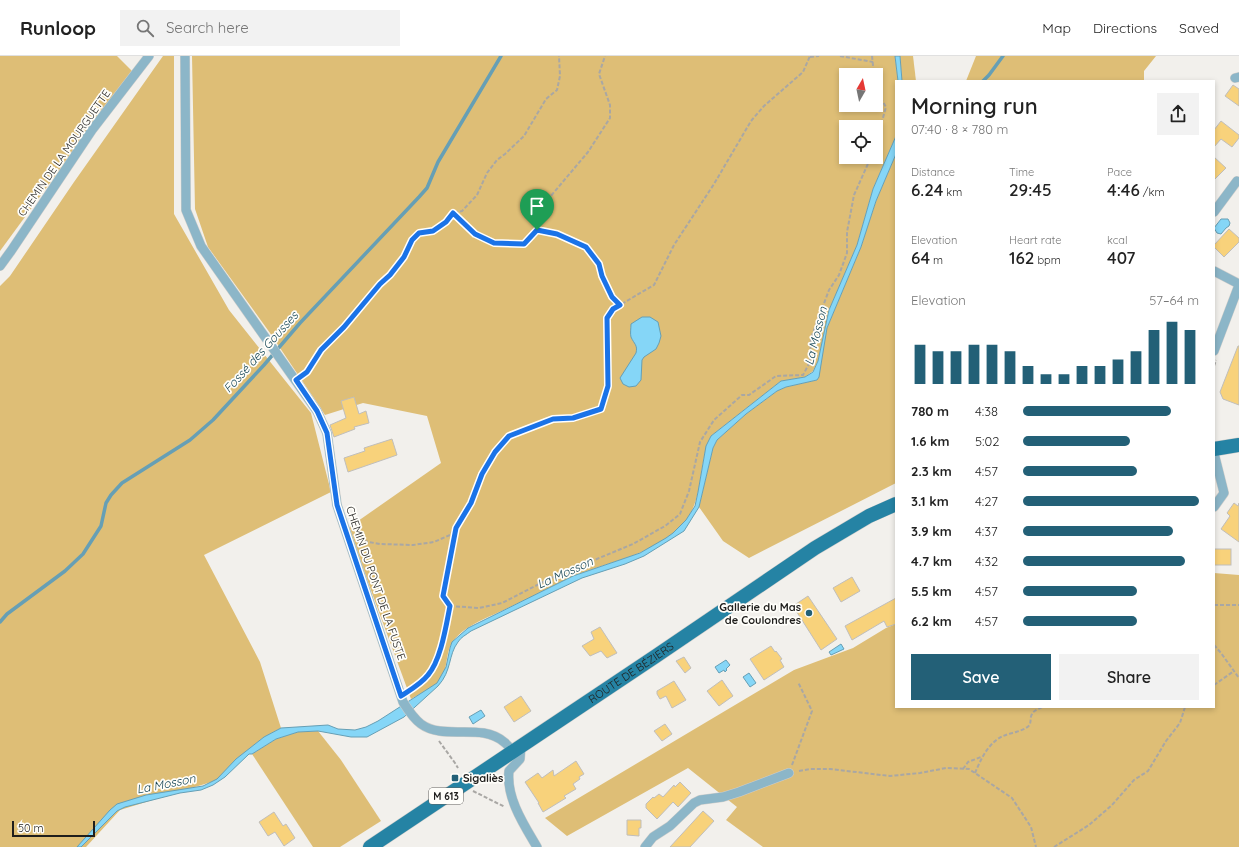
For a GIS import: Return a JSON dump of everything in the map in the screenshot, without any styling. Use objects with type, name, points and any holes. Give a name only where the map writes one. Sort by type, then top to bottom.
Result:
[{"type":"main road","points":[[1215,449],[1239,445]]},
{"type":"main road","name":"ROUTE DE BÉZIERS","points":[[370,847],[815,548],[869,516],[895,504]]},
{"type":"street","name":"CHEMIN DE LA MOURGUETTE","points":[[0,266],[12,251],[92,130],[149,56]]},
{"type":"street","name":"CHEMIN DU PONT DE LA FUSTE","points":[[184,56],[186,210],[201,246],[317,411],[327,433],[337,505],[402,699],[411,715],[421,724],[432,730]]},
{"type":"street","points":[[1215,211],[1237,181]]},
{"type":"street","points":[[1215,272],[1239,284],[1215,348]]},
{"type":"street","points":[[1215,457],[1224,493],[1215,506]]},
{"type":"street","points":[[432,730],[478,732],[493,736],[517,749],[520,760],[509,771],[508,776],[510,790],[518,812],[537,847]]},
{"type":"street","points":[[644,847],[653,837],[670,826],[694,803],[700,800],[723,797],[789,773]]},
{"type":"path","points":[[296,380],[307,372],[321,350],[344,327],[380,284],[390,275],[404,257],[412,240],[419,233],[433,231],[446,222],[453,213],[462,211],[477,195],[488,173],[497,160],[524,136],[546,99],[557,90],[560,76],[559,56]]},
{"type":"path","points":[[453,213],[475,234],[494,243],[524,244],[537,230],[550,197],[588,152],[610,118],[610,105],[599,74],[605,56]]},
{"type":"path","points":[[347,538],[380,544],[413,545],[434,542],[450,535],[471,503],[482,474],[495,452],[509,436],[553,419],[573,418],[601,409],[608,386],[607,318],[613,309],[654,285],[674,245],[714,184],[751,121],[764,106],[803,72],[810,57],[819,56]]},
{"type":"path","points":[[840,56],[873,62]]},
{"type":"path","points":[[872,56],[873,68]]},
{"type":"path","points":[[883,103],[886,108],[883,120]]},
{"type":"path","points":[[450,606],[479,608],[502,603],[551,578],[633,544],[665,526],[680,514],[689,491],[700,442],[714,420],[742,395],[749,395],[776,376],[803,375],[810,362],[811,338],[829,290],[839,275],[847,253],[847,232],[854,195],[868,164]]},
{"type":"path","points":[[537,230],[557,234],[586,247],[599,264],[602,276],[612,297],[620,305]]},
{"type":"path","points":[[402,699],[429,674],[435,665],[444,638],[450,606],[443,596],[456,528]]},
{"type":"path","points":[[1215,605],[1239,605]]},
{"type":"path","points":[[1215,646],[1239,678]]},
{"type":"path","points":[[1215,684],[1234,671]]},
{"type":"path","points":[[789,773],[812,711],[798,682]]},
{"type":"path","points":[[976,773],[981,757],[993,743],[1002,736],[1026,728],[1031,724],[1032,714],[1040,708]]},
{"type":"path","points":[[1054,847],[1089,825],[1112,805],[1134,780],[1148,771],[1166,741],[1180,723],[1185,708]]},
{"type":"path","points":[[432,730],[434,736],[458,768]]},
{"type":"path","points":[[963,769],[968,762],[981,757]]},
{"type":"path","points":[[789,773],[810,769],[830,769],[890,776],[920,773],[946,768],[969,769],[1012,798],[1031,827],[1036,847]]},
{"type":"path","points":[[472,790],[477,794],[518,812]]},
{"type":"shaded area","points":[[0,56],[117,56],[132,71],[0,251]]},
{"type":"shaded area","points":[[163,56],[174,56],[174,214],[229,310],[311,413],[331,492],[204,555],[260,662],[281,728],[264,737],[249,749],[250,753],[221,779],[120,810],[86,847],[0,847],[0,286],[10,276]]},
{"type":"shaded area","points":[[192,56],[895,56],[898,80],[895,80],[895,138],[873,189],[857,245],[829,310],[818,361],[813,371],[805,377],[781,381],[711,436],[704,457],[699,489],[692,510],[687,519],[664,541],[634,555],[572,577],[469,627],[463,631],[451,644],[445,670],[441,679],[431,688],[411,699],[348,528],[441,463],[427,416],[363,403],[325,415],[270,333],[208,247],[195,209]]},
{"type":"shaded area","points":[[900,56],[913,56],[916,80],[902,80]]},
{"type":"shaded area","points":[[976,56],[1156,56],[1144,71],[1144,80],[966,80]]},
{"type":"shaded area","points":[[895,156],[895,484],[749,558],[723,541],[699,507],[713,448],[717,440],[746,414],[777,391],[786,387],[817,380],[827,328],[861,247],[876,201]]},
{"type":"shaded area","points":[[1215,573],[1239,575],[1239,847],[763,847],[726,820],[737,807],[688,768],[567,836],[545,818],[794,670],[853,648],[886,628],[895,624],[895,708],[1215,708]]},
{"type":"shaded area","points":[[318,731],[341,760],[381,821],[340,847],[313,847],[252,754],[276,739],[298,732]]},
{"type":"water","points":[[895,56],[900,56],[902,80],[898,80]]},
{"type":"water","points":[[895,138],[895,156],[876,201],[861,247],[827,328],[819,377],[817,380],[786,387],[777,391],[746,414],[717,440],[713,448],[699,507],[684,531],[644,556],[582,578],[471,631],[461,639],[455,647],[446,675],[438,686],[404,717],[367,737],[351,737],[318,731],[298,732],[276,739],[252,754],[249,754],[225,777],[213,785],[201,790],[180,793],[125,807],[117,811],[81,847],[77,847],[117,804],[146,795],[203,786],[217,779],[236,759],[264,737],[281,728],[328,725],[338,729],[355,730],[366,727],[378,721],[437,683],[446,667],[452,642],[468,628],[573,576],[640,553],[673,533],[686,520],[695,506],[706,446],[711,436],[781,381],[805,377],[813,372],[818,361],[829,310],[857,245],[873,189]]},
{"type":"water","points":[[1221,219],[1228,219],[1230,223],[1221,234],[1217,233],[1215,227]]},
{"type":"water","points":[[642,317],[650,317],[658,322],[661,336],[656,349],[642,360],[641,380],[636,386],[629,387],[623,384],[620,378],[636,353],[636,346],[631,336],[631,324]]},
{"type":"water","points":[[841,644],[844,649],[831,655],[829,652]]},
{"type":"water","points":[[726,660],[730,665],[725,672],[724,670],[719,673],[715,667]]},
{"type":"water","points":[[749,673],[756,683],[750,687],[743,677]]},
{"type":"water","points":[[481,710],[485,716],[473,724],[469,717]]},
{"type":"building","points":[[1233,85],[1239,89],[1239,106],[1225,96]]},
{"type":"building","points":[[1221,121],[1239,135],[1239,138],[1232,147],[1221,139],[1215,146],[1215,129]]},
{"type":"building","points":[[1215,158],[1226,168],[1215,179]]},
{"type":"building","points":[[1229,229],[1239,238],[1239,242],[1224,257],[1215,248],[1215,244]]},
{"type":"building","points":[[1238,346],[1239,405],[1223,399],[1220,392]]},
{"type":"building","points":[[354,397],[359,414],[366,411],[369,423],[354,427],[355,429],[334,437],[330,425],[346,418],[341,401]]},
{"type":"building","points":[[392,439],[397,455],[348,472],[344,458],[365,451],[364,448]]},
{"type":"building","points":[[1234,503],[1238,506],[1239,503],[1239,542],[1221,529],[1230,516],[1227,513]]},
{"type":"building","points":[[1215,549],[1231,549],[1231,565],[1215,565]]},
{"type":"building","points":[[852,577],[860,591],[841,602],[833,588]]},
{"type":"building","points":[[808,596],[837,639],[821,650],[793,606]]},
{"type":"building","points":[[895,599],[895,624],[887,627],[884,621],[852,640],[845,626]]},
{"type":"building","points":[[600,627],[617,653],[607,658],[601,651],[590,656],[582,646],[594,639],[591,632]]},
{"type":"building","points":[[771,646],[782,659],[780,660],[784,667],[764,680],[750,659]]},
{"type":"building","points":[[684,657],[691,668],[685,673],[676,661]]},
{"type":"building","points":[[722,680],[733,696],[719,706],[707,691]]},
{"type":"building","points":[[674,681],[686,700],[672,708],[666,696],[660,699],[657,691]]},
{"type":"building","points":[[521,696],[531,711],[514,722],[504,707]]},
{"type":"building","points":[[665,724],[672,734],[662,741],[654,731]]},
{"type":"building","points":[[576,761],[584,774],[573,784],[576,789],[564,796],[566,798],[543,812],[539,803],[525,782],[538,773],[542,778],[553,770],[554,776]]},
{"type":"building","points":[[680,782],[691,793],[678,807],[673,802],[657,819],[646,808],[646,804],[653,797],[654,798],[659,794],[663,797],[674,785],[675,787]]},
{"type":"building","points":[[703,811],[714,821],[690,847],[670,847]]},
{"type":"building","points":[[274,812],[283,826],[286,824],[295,838],[284,846],[275,832],[268,836],[259,822]]},
{"type":"building","points":[[627,820],[641,820],[639,836],[627,835]]},
{"type":"waterway","name":"Fossé des Gousses","points":[[0,622],[7,614],[65,571],[83,554],[101,526],[106,503],[122,483],[190,440],[213,420],[264,365],[300,323],[427,188],[438,162],[501,56]]},
{"type":"waterway","points":[[984,80],[1003,56]]},
{"type":"place","name":"Gallerie du Mas de Coulondres","points":[[809,613]]},
{"type":"place","name":"Sigaliès","points":[[455,778]]},
{"type":"route","points":[[453,213],[475,234],[494,243],[524,244],[537,230],[557,234],[586,247],[599,264],[602,276],[612,297],[620,305],[613,309],[607,318],[608,386],[601,409],[573,418],[553,419],[509,436],[495,452],[482,474],[471,503],[456,528],[443,596],[450,606],[444,638],[435,665],[421,682],[401,696],[337,505],[327,433],[317,411],[296,380],[307,372],[321,350],[344,327],[380,284],[390,275],[404,257],[412,240],[419,233],[433,231],[446,222],[453,213]]},
{"type":"water label","name":"La Mosson","points":[[816,336]]},
{"type":"water label","name":"La Mosson","points":[[565,573]]},
{"type":"water label","name":"La Mosson","points":[[166,784]]}]
